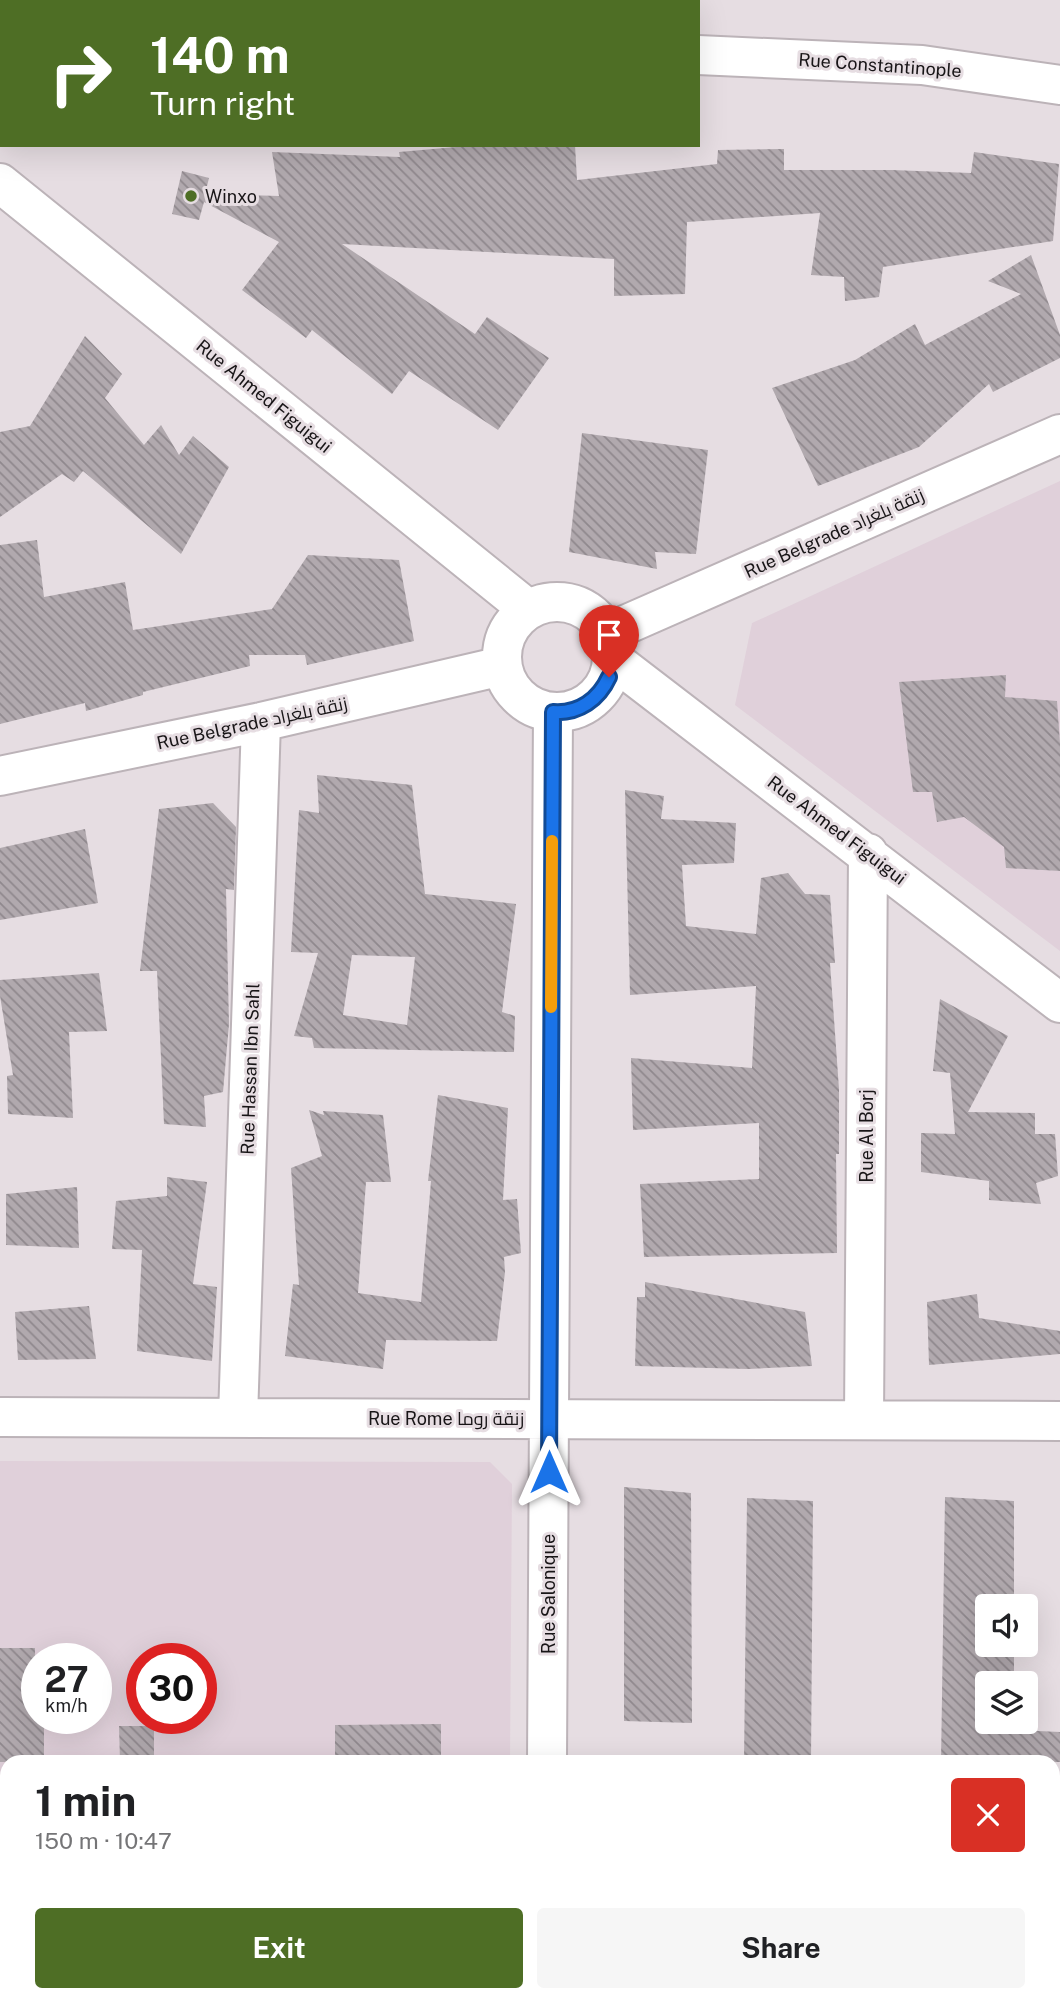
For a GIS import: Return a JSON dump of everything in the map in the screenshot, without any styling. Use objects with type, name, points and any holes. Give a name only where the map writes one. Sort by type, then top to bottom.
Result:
[{"type":"street","name":"Rue Constantinople","points":[[700,55],[922,65],[1060,85]]},
{"type":"street","name":"Rue Ahmed Figuigui","points":[[0,183],[528,610]]},
{"type":"street","name":"Rue Belgrade زنقة بلغراد","points":[[610,646],[1060,434]]},
{"type":"street","points":[[545,602],[573,604],[597,618],[610,646],[609,677],[594,698],[570,711],[536,709],[520,698],[509,684],[502,666],[505,638],[514,622],[528,610],[545,602]]},
{"type":"street","name":"Rue Ahmed Figuigui","points":[[610,646],[1060,1003]]},
{"type":"street","name":"Rue Belgrade زنقة بلغراد","points":[[0,776],[261,722],[502,666]]},
{"type":"street","name":"Rue Salonique","points":[[547,1755],[553,712]]},
{"type":"street","name":"Rue Hassan Ibn Sahl","points":[[238,1417],[261,722]]},
{"type":"street","name":"Rue Al Borj","points":[[864,1419],[868,853]]},
{"type":"street","name":"Rue Rome زنقة روما","points":[[0,1417],[1060,1420]]},
{"type":"shaded area","points":[[1060,481],[1060,951],[735,705],[752,623]]},
{"type":"shaded area","points":[[0,1461],[490,1462],[512,1484],[510,1755],[0,1755]]},
{"type":"building","points":[[456,147],[575,147],[577,180],[717,164],[718,150],[784,149],[784,170],[971,173],[974,152],[1059,164],[1053,241],[883,267],[879,297],[845,301],[844,277],[811,275],[820,213],[687,222],[685,294],[614,296],[614,259],[342,244],[475,334],[487,317],[549,358],[498,430],[409,371],[392,394],[312,330],[306,338],[242,290],[279,242],[204,202],[199,220],[172,214],[182,171],[209,178],[205,194],[279,196],[272,152],[400,157],[399,152]]},
{"type":"building","points":[[1031,255],[1060,335],[1060,358],[993,392],[989,384],[919,447],[818,486],[772,388],[855,360],[915,324],[925,345],[1021,294],[988,281]]},
{"type":"building","points":[[85,336],[122,374],[105,398],[144,445],[161,425],[179,455],[193,436],[229,467],[181,554],[83,471],[74,482],[62,474],[0,517],[0,432],[30,426]]},
{"type":"building","points":[[582,433],[708,450],[696,554],[655,552],[657,569],[569,552]]},
{"type":"building","points":[[37,540],[44,597],[125,582],[133,630],[272,609],[308,555],[399,560],[414,641],[307,665],[305,655],[249,655],[250,666],[143,692],[143,695],[86,711],[85,703],[0,724],[0,545]]},
{"type":"building","points":[[1006,675],[1005,697],[1057,701],[1060,743],[1060,871],[1006,868],[1004,847],[964,817],[937,822],[932,792],[913,792],[899,682]]},
{"type":"building","points":[[317,775],[412,785],[425,894],[516,904],[502,1012],[515,1016],[514,1052],[314,1048],[312,1038],[294,1036],[318,953],[291,952],[299,810],[319,813]],"holes":[[[352,955],[415,957],[407,1025],[343,1015]]]},
{"type":"building","points":[[625,790],[664,796],[661,819],[736,823],[734,863],[682,865],[686,926],[756,934],[761,878],[788,873],[805,894],[830,895],[835,963],[830,963],[839,1089],[839,1154],[836,1154],[837,1253],[644,1257],[640,1184],[759,1179],[759,1123],[633,1130],[631,1058],[752,1068],[756,986],[630,995]]},
{"type":"building","points":[[213,803],[236,827],[234,890],[226,889],[229,1024],[223,1092],[204,1096],[206,1127],[164,1124],[157,971],[140,971],[159,809]]},
{"type":"building","points":[[85,829],[98,903],[0,920],[0,848]]},
{"type":"building","points":[[99,973],[107,1031],[69,1032],[73,1118],[8,1114],[7,1076],[13,1075],[0,996],[0,980]]},
{"type":"building","points":[[940,999],[1008,1036],[968,1112],[1035,1113],[1035,1134],[1055,1134],[1058,1176],[1036,1183],[1041,1204],[989,1200],[989,1181],[921,1172],[921,1133],[955,1134],[950,1073],[933,1071]]},
{"type":"building","points":[[438,1095],[508,1108],[503,1200],[517,1199],[521,1253],[504,1257],[505,1272],[497,1341],[386,1340],[383,1369],[285,1356],[293,1284],[299,1285],[291,1168],[322,1156],[309,1110],[324,1115],[323,1111],[383,1115],[391,1182],[366,1182],[358,1293],[421,1302],[431,1181],[428,1181]]},
{"type":"building","points":[[167,1177],[207,1182],[193,1284],[217,1287],[212,1361],[137,1351],[142,1250],[112,1249],[116,1201],[167,1196]]},
{"type":"building","points":[[77,1187],[79,1248],[6,1245],[6,1194]]},
{"type":"building","points":[[645,1282],[805,1312],[812,1366],[748,1369],[635,1366],[637,1297],[645,1297]]},
{"type":"building","points":[[977,1294],[979,1318],[1060,1331],[1060,1354],[929,1365],[927,1302]]},
{"type":"building","points":[[89,1306],[96,1359],[18,1360],[15,1312]]},
{"type":"building","points":[[624,1487],[691,1493],[692,1723],[624,1721]]},
{"type":"building","points":[[945,1497],[1014,1501],[1014,1594],[975,1594],[975,1657],[1014,1657],[1014,1671],[975,1671],[975,1734],[1060,1732],[1060,1755],[941,1755]]},
{"type":"building","points":[[747,1498],[813,1501],[811,1755],[744,1755]]},
{"type":"building","points":[[0,1648],[21,1648],[21,1734],[44,1734],[44,1755],[0,1755]]},
{"type":"building","points":[[441,1724],[441,1755],[335,1755],[335,1725]]},
{"type":"building","points":[[119,1726],[126,1726],[126,1734],[154,1734],[154,1755],[120,1755]]},
{"type":"slow traffic","points":[[551,1007],[552,841]]},
{"type":"place","name":"Winxo","points":[[191,196]]},
{"type":"route","points":[[549,1472],[553,712],[562,713],[587,704],[600,692],[609,677]]}]
